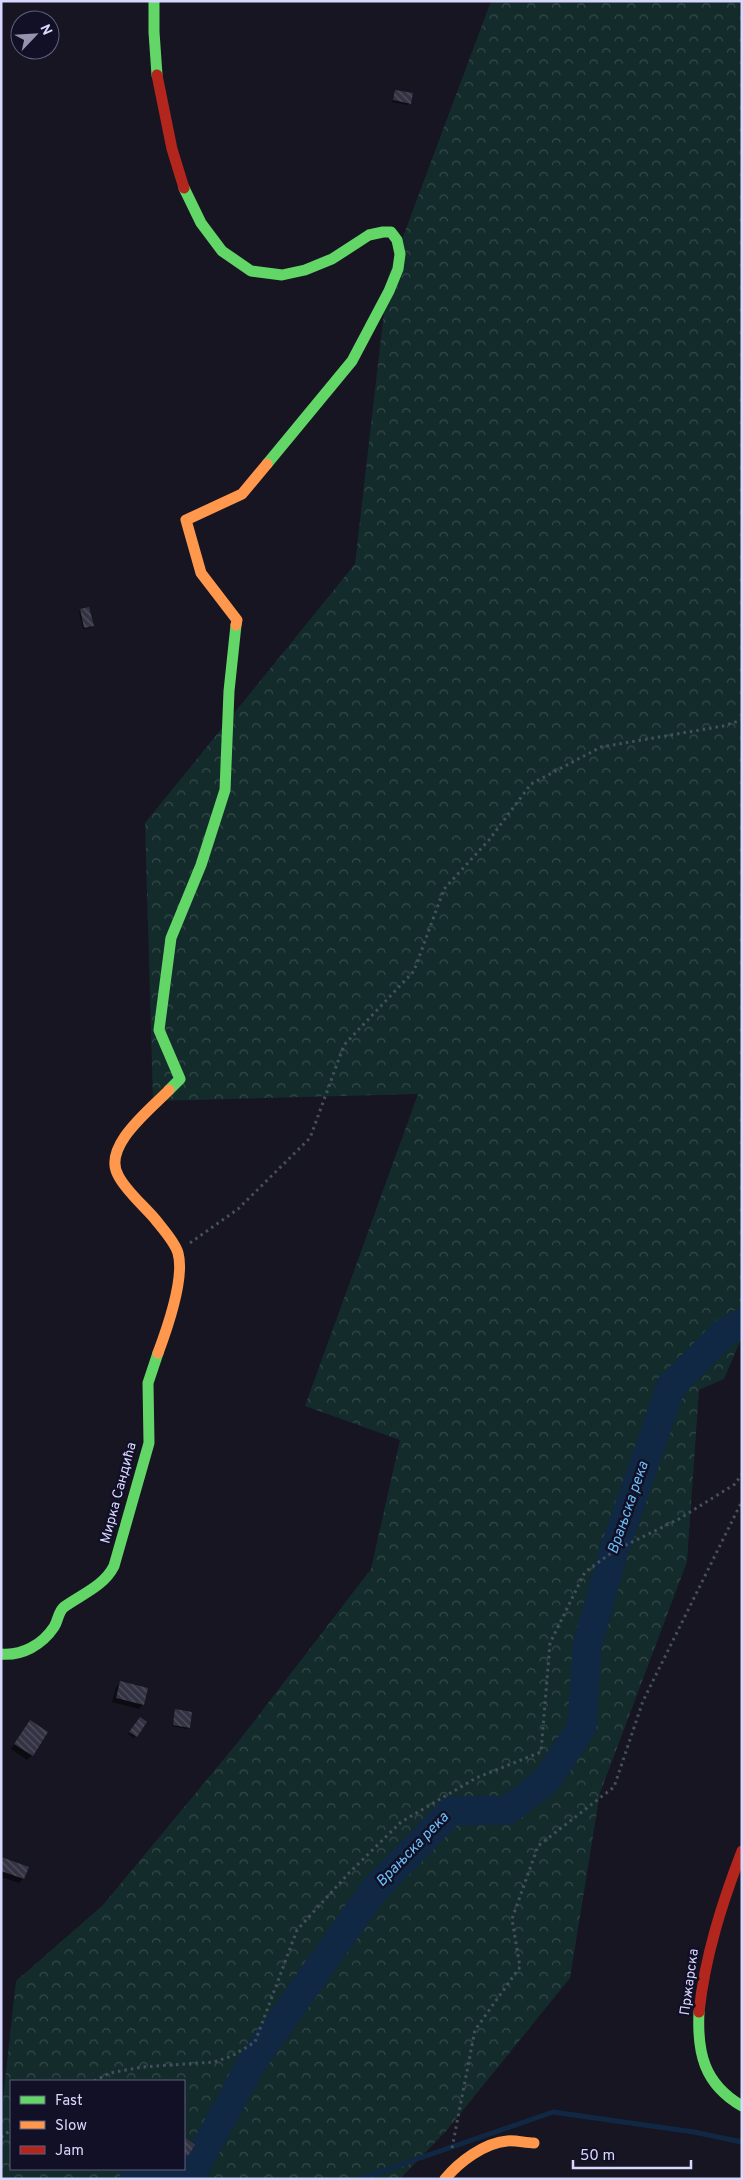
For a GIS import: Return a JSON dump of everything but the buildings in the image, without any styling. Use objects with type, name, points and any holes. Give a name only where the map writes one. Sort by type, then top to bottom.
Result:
[{"type":"street","points":[[154,1],[152,28],[162,110],[174,162],[199,219],[221,251],[248,270],[283,276],[312,268],[337,257],[366,237],[383,230],[391,232],[397,240],[400,254],[398,269],[389,291],[356,353],[312,411],[242,494],[186,520],[201,572],[237,620],[229,692],[225,790],[201,865],[171,938],[159,1030],[180,1079],[126,1134],[117,1149],[114,1164],[118,1176],[159,1224],[178,1252]]},
{"type":"street","name":"Мирка Сандића","points":[[1,1654],[14,1655],[27,1650],[44,1639],[54,1627],[62,1609],[108,1578],[114,1566],[149,1443],[148,1383],[167,1328],[180,1272],[178,1252]]},
{"type":"street","name":"Пржарска","points":[[742,1851],[713,1936],[702,1988],[699,2019],[702,2055],[708,2072],[719,2089],[742,2106]]},
{"type":"street","points":[[446,2177],[468,2158],[492,2145],[505,2141],[534,2143]]},
{"type":"path","points":[[178,1252],[238,1208],[310,1138],[344,1045],[414,971],[444,889],[489,840],[532,784],[601,747],[723,726],[742,720]]},
{"type":"path","points":[[96,2080],[110,2073],[142,2067],[214,2062],[232,2056],[255,2042],[297,1930],[348,1874],[401,1822],[476,1778],[541,1752],[550,1643],[585,1572],[614,1551],[687,1514],[735,1484],[742,1474]]},
{"type":"path","points":[[446,2177],[475,2030],[520,1967],[512,1920],[538,1846],[614,1787],[643,1701],[742,1501]]},
{"type":"green space","points":[[491,1],[742,1],[742,1337],[724,1379],[699,1390],[687,1562],[600,1793],[570,1978],[447,2130],[400,2179],[1,2179],[1,2117],[16,1981],[103,1905],[238,1742],[371,1569],[400,1440],[305,1406],[418,1094],[153,1101],[145,823],[355,564],[388,277]]},
{"type":"waterway","name":"Врањска река","points":[[184,2170],[192,2173],[253,2061],[373,1891],[451,1811],[508,1810],[547,1780],[582,1727],[587,1646],[614,1551],[671,1386],[725,1332],[742,1323]]},
{"type":"waterway","points":[[359,2179],[553,2112],[694,2132],[742,2142]]},
{"type":"waterway","name":"Врањска река","points":[[134,2179],[155,2170]]},
{"type":"traffic: fast","points":[[154,1],[157,75]]},
{"type":"traffic: fast","points":[[184,188],[201,223],[222,251],[251,271],[282,275],[305,270],[332,259],[369,235],[383,232],[391,232],[397,240],[400,254],[398,269],[389,291],[352,361],[267,464]]},
{"type":"traffic: fast","points":[[169,1090],[180,1079],[159,1030],[171,938],[201,865],[225,790],[229,691],[236,625]]},
{"type":"traffic: fast","points":[[1,1654],[24,1651],[44,1639],[54,1627],[60,1611],[99,1584],[114,1566],[149,1443],[148,1383],[158,1353]]},
{"type":"traffic: fast","points":[[699,2012],[702,2054],[711,2077],[719,2088],[742,2106]]},
{"type":"traffic: slow","points":[[236,625],[237,620],[201,573],[186,520],[242,494],[267,464]]},
{"type":"traffic: slow","points":[[158,1353],[177,1289],[180,1263],[178,1253],[165,1231],[125,1186],[118,1175],[115,1164],[122,1140],[169,1090]]},
{"type":"traffic: slow","points":[[445,2179],[457,2166],[473,2154],[490,2145],[510,2141],[534,2143]]},
{"type":"traffic: jam","points":[[157,75],[172,149],[184,188]]},
{"type":"traffic: jam","points":[[699,2012],[705,1971],[715,1930],[742,1851]]}]
